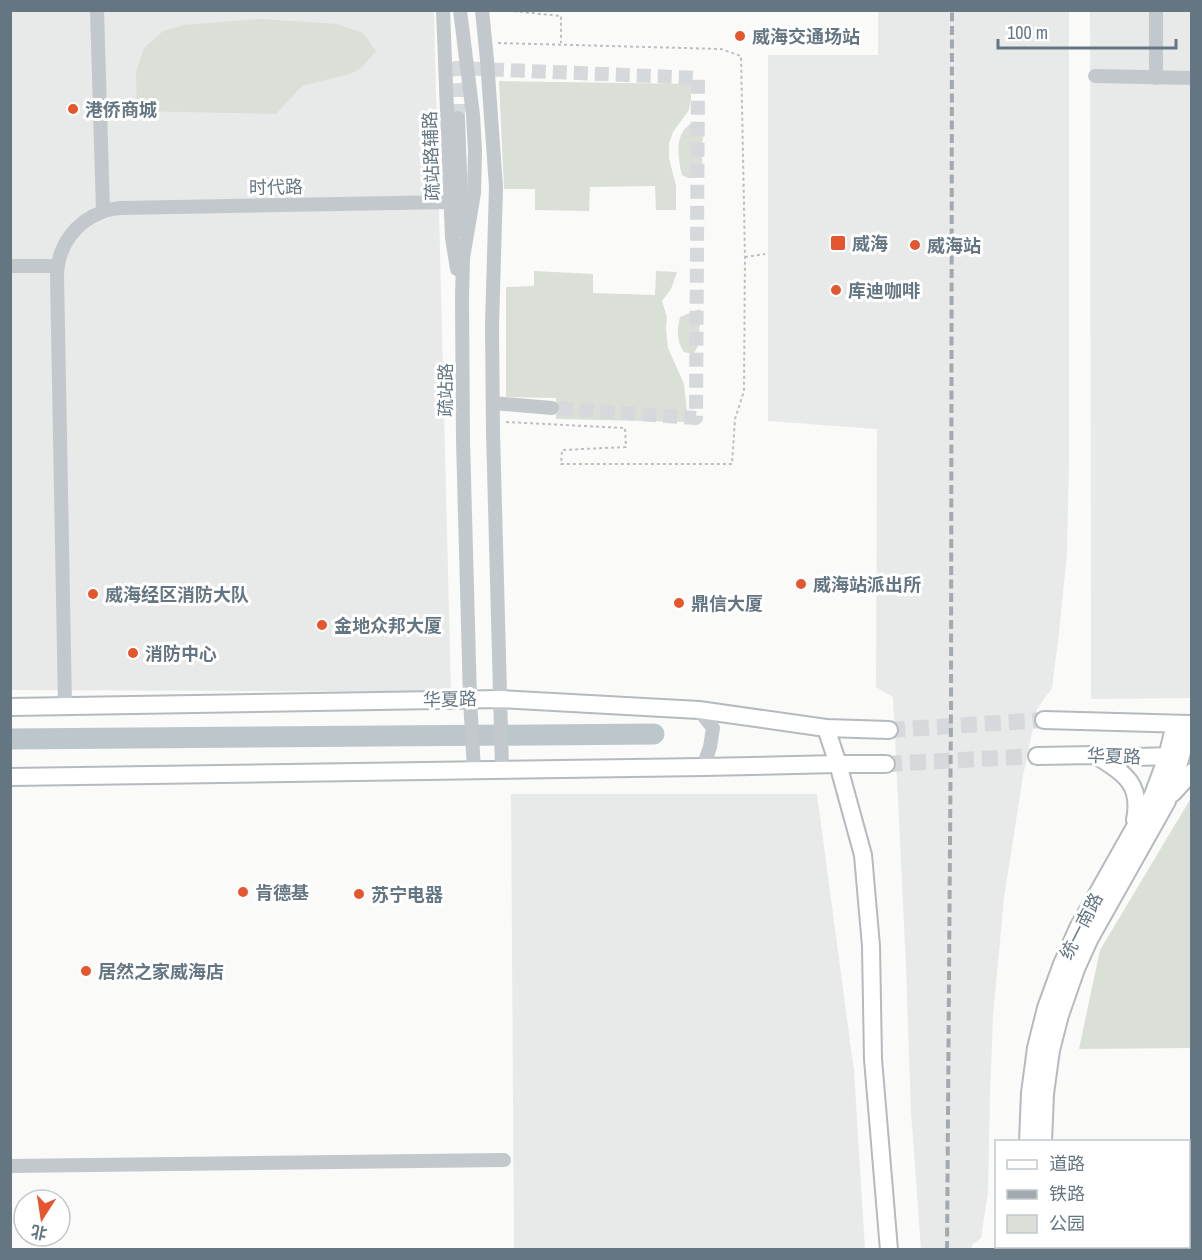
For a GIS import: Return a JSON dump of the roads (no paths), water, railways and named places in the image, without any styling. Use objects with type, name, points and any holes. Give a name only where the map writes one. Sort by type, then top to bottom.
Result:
[{"type":"main road","name":"华夏路","points":[[10,708],[500,704],[699,710],[826,729],[889,730]]},
{"type":"main road","points":[[1044,720],[1185,724]]},
{"type":"main road","name":"统一南路","points":[[1043,1140],[1045,1094],[1060,1015],[1090,938],[1167,801],[1180,756],[1185,724]]},
{"type":"main road","points":[[826,729],[838,764],[862,855],[871,946],[873,1059],[890,1250]]},
{"type":"main road","name":"华夏路","points":[[1037,756],[1094,755],[1134,758],[1180,756]]},
{"type":"main road","points":[[1094,755],[1116,768],[1134,789],[1138,807],[1133,830]]},
{"type":"main road","name":"统一南路","points":[[1028,1140],[1030,1093],[1036,1048],[1046,1008],[1062,964],[1078,928],[1133,830],[1153,795],[1180,756]]},
{"type":"main road","points":[[10,777],[502,764],[703,767],[886,764]]},
{"type":"main road","points":[[1167,801],[1191,772]]},
{"type":"street","points":[[65,706],[57,266],[66,239],[85,221],[103,211],[98,10]]},
{"type":"street","name":"疏站路辅路","points":[[443,10],[452,238],[462,298]]},
{"type":"street","name":"疏站路","points":[[460,10],[473,115],[475,151],[474,193],[463,258],[462,298],[463,440],[470,705],[474,765]]},
{"type":"street","points":[[482,10],[496,187],[492,326],[502,764]]},
{"type":"street","points":[[1156,10],[1156,78]]},
{"type":"street","points":[[1095,76],[1191,78]]},
{"type":"street","points":[[458,118],[463,258]]},
{"type":"street","name":"时代路","points":[[103,211],[121,208],[451,202]]},
{"type":"street","points":[[10,266],[57,266]]},
{"type":"street","points":[[493,404],[552,408]]},
{"type":"street","points":[[699,710],[713,728],[710,747],[703,767]]},
{"type":"street","points":[[10,1166],[504,1160]]},
{"type":"waterway","points":[[10,739],[654,734]]},
{"type":"tunnel","points":[[458,118],[456,68],[698,78],[696,418],[552,408]]},
{"type":"tunnel","points":[[889,730],[1044,720]]},
{"type":"tunnel","points":[[886,764],[1037,756]]},
{"type":"railway","points":[[947,1250],[951,711],[952,10]]},
{"type":"place","name":"威海交通场站","points":[[740,36]]},
{"type":"place","name":"港侨商城","points":[[73,109]]},
{"type":"place","name":"威海","points":[[838,243]]},
{"type":"place","name":"威海站","points":[[915,245]]},
{"type":"place","name":"库迪咖啡","points":[[836,290]]},
{"type":"place","name":"威海站派出所","points":[[801,584]]},
{"type":"place","name":"威海经区消防大队","points":[[93,594]]},
{"type":"place","name":"鼎信大厦","points":[[679,603]]},
{"type":"place","name":"金地众邦大厦","points":[[322,625]]},
{"type":"place","name":"消防中心","points":[[133,653]]},
{"type":"place","name":"肯德基","points":[[243,892]]},
{"type":"place","name":"苏宁电器","points":[[359,894]]},
{"type":"place","name":"居然之家威海店","points":[[86,971]]}]
